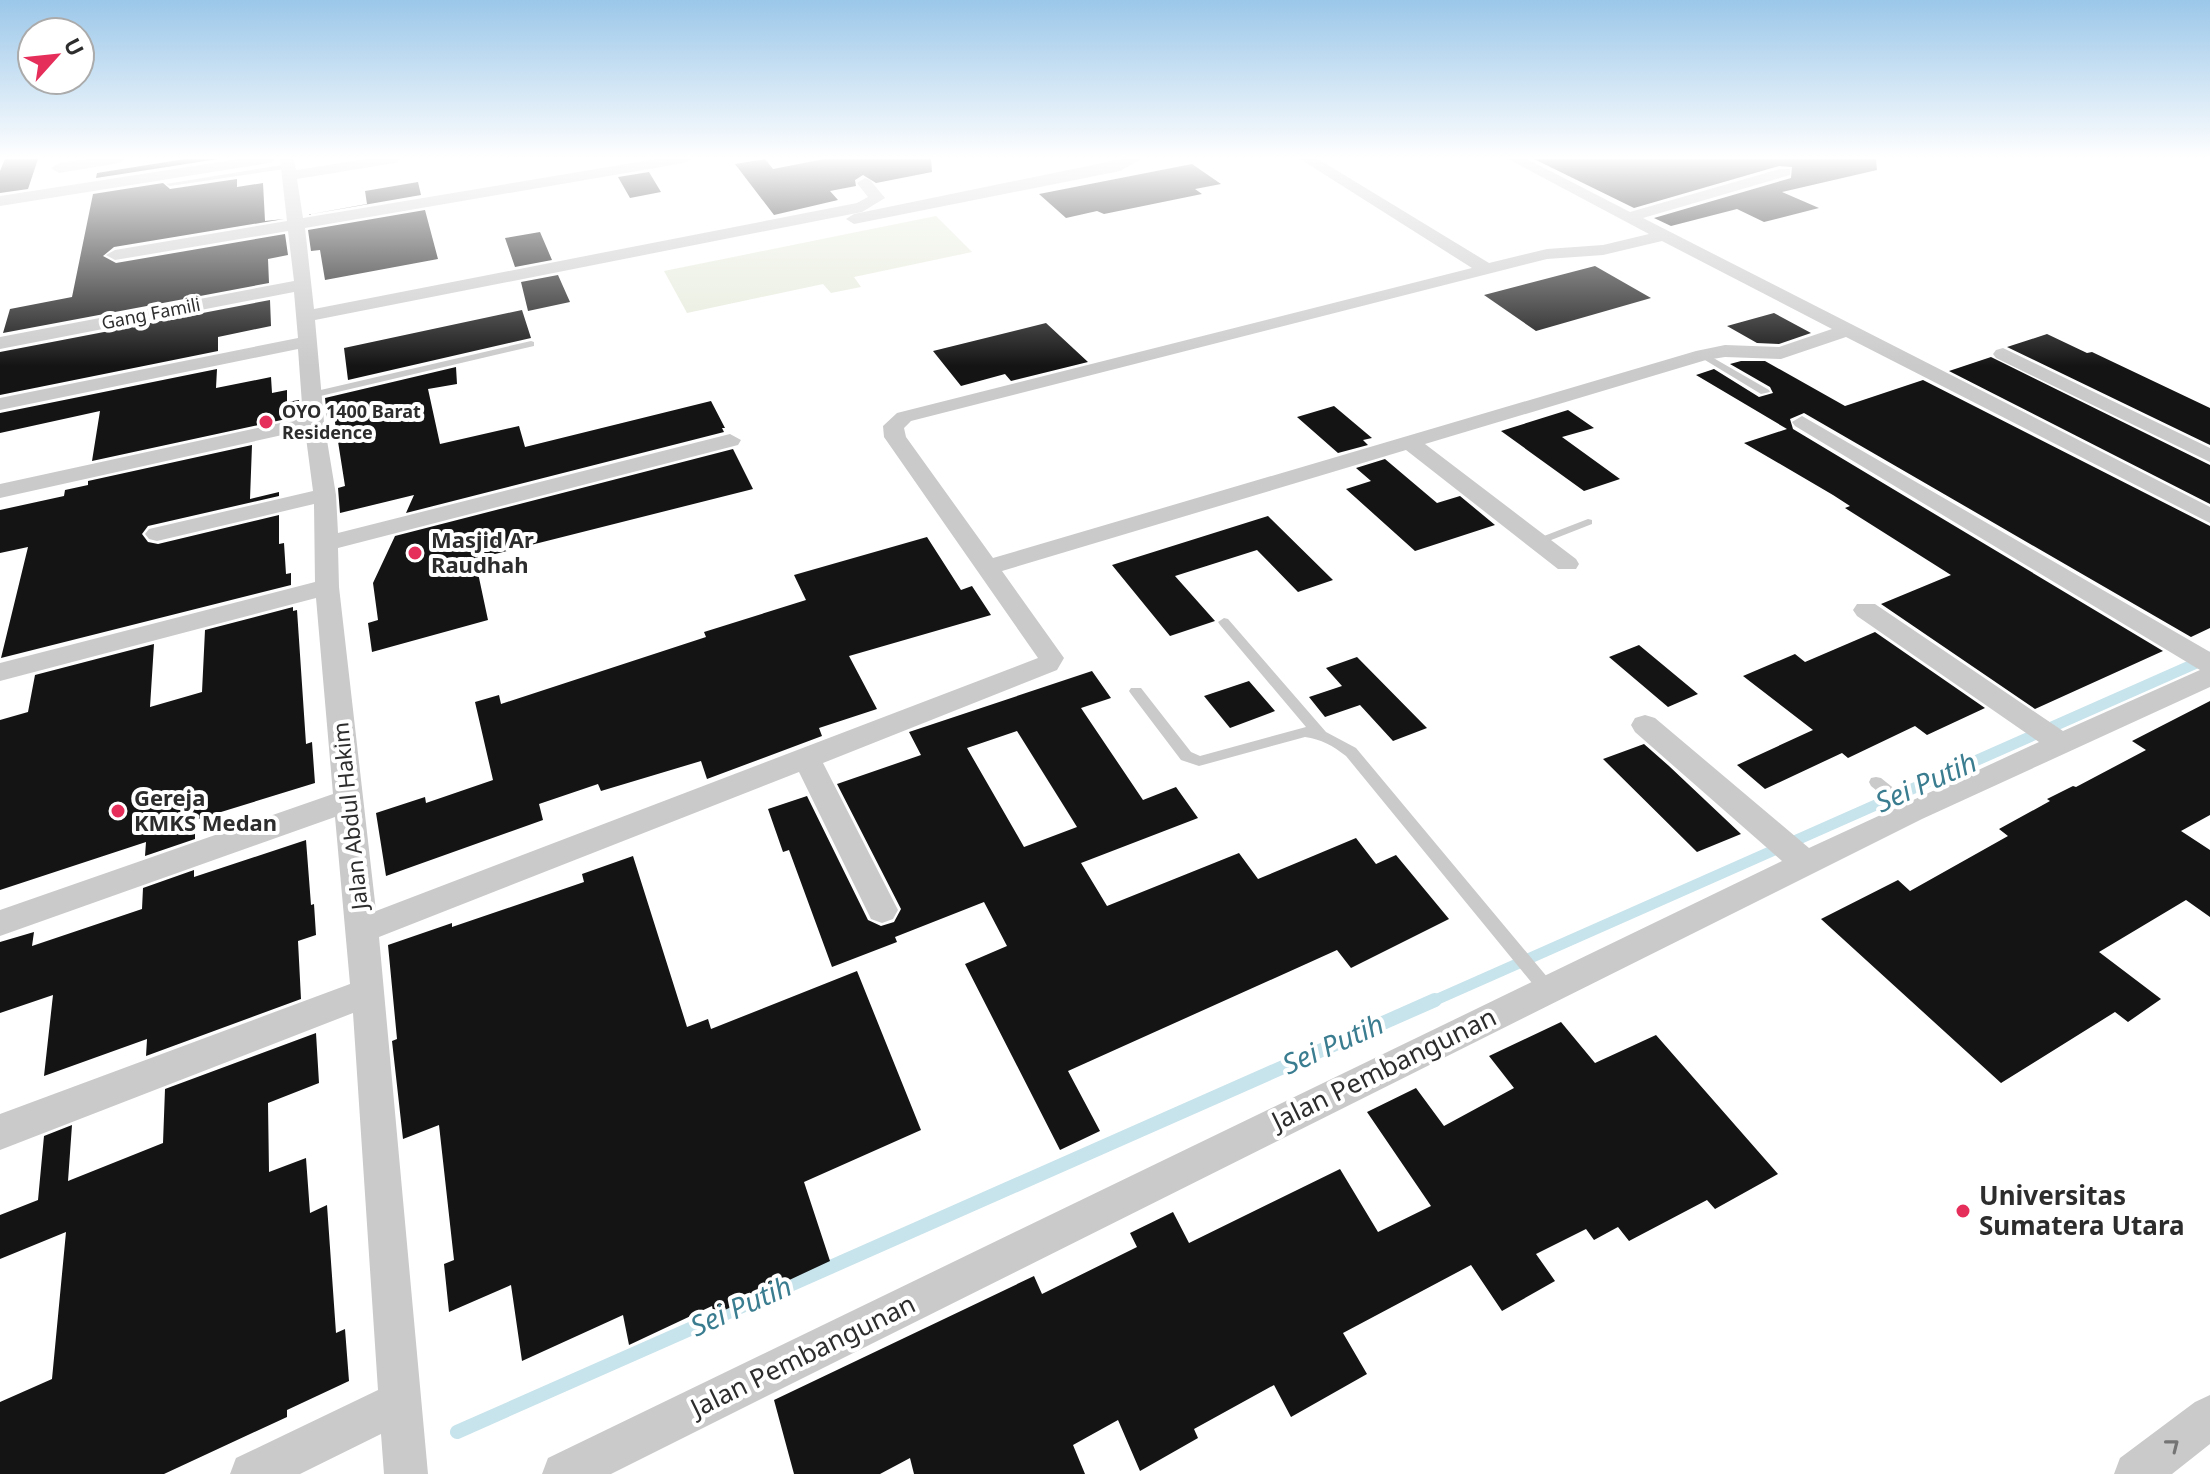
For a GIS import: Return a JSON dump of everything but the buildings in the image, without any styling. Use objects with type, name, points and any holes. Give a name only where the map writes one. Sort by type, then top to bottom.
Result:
[{"type":"street","points":[[115,255],[291,228]]},
{"type":"street","name":"Jalan Abdul Hakim","points":[[296,228],[308,328],[313,408],[325,495],[327,587],[368,992],[406,1474]]},
{"type":"street","points":[[0,404],[308,328],[651,248],[755,228]]},
{"type":"street","points":[[651,248],[665,253],[681,253],[808,228]]},
{"type":"street","points":[[1419,228],[1486,269]]},
{"type":"street","points":[[1652,228],[2210,516]]},
{"type":"street","points":[[362,930],[1048,664],[1051,658],[895,437],[895,422],[904,417],[1553,252],[1603,250],[1666,235]]},
{"type":"street","name":"Gang Famili","points":[[0,343],[303,285]]},
{"type":"street","points":[[988,567],[1703,355],[1725,351],[1781,353],[1847,330]]},
{"type":"street","points":[[2003,354],[2210,456]]},
{"type":"street","points":[[0,491],[313,408]]},
{"type":"street","points":[[1802,422],[2207,665]]},
{"type":"street","points":[[328,543],[730,440]]},
{"type":"street","points":[[1408,441],[1567,564]]},
{"type":"street","points":[[157,534],[325,495]]},
{"type":"street","points":[[0,672],[327,587]]},
{"type":"street","points":[[1866,610],[2049,735]]},
{"type":"street","name":"Jalan Pembangunan","points":[[564,1474],[1539,979],[1801,858],[1901,802],[2207,665]]},
{"type":"street","points":[[1645,725],[1801,858]]},
{"type":"street","points":[[807,759],[882,910]]},
{"type":"street","points":[[0,923],[347,801]]},
{"type":"street","points":[[0,1132],[368,992]]},
{"type":"street","points":[[252,1474],[399,1402]]},
{"type":"street","points":[[2136,1474],[2210,1417]]},
{"type":"lane","points":[[313,408],[531,344]]},
{"type":"lane","points":[[1703,355],[1765,392]]},
{"type":"lane","points":[[1537,541],[1588,522]]},
{"type":"lane","points":[[1224,622],[1320,734],[1351,752],[1539,979]]},
{"type":"lane","points":[[1136,691],[1186,756],[1199,761],[1305,732],[1320,734]]},
{"type":"lane","points":[[1876,782],[1901,802]]},
{"type":"green space","points":[[878,228],[948,228],[972,252],[854,277],[861,287],[831,293],[823,284],[687,313],[664,271]]},
{"type":"waterway","name":"Sei Putih","points":[[1431,1002],[2210,657]]},
{"type":"waterway","name":"Sei Putih","points":[[457,1432],[1435,1000]]},
{"type":"place","name":"OYO 1400 Barat Residence","points":[[266,422]]},
{"type":"place","name":"Masjid Ar Raudhah","points":[[415,553]]},
{"type":"place","name":"Gereja KMKS Medan","points":[[118,811]]},
{"type":"place","name":"Universitas Sumatera Utara","points":[[1963,1211]]}]
